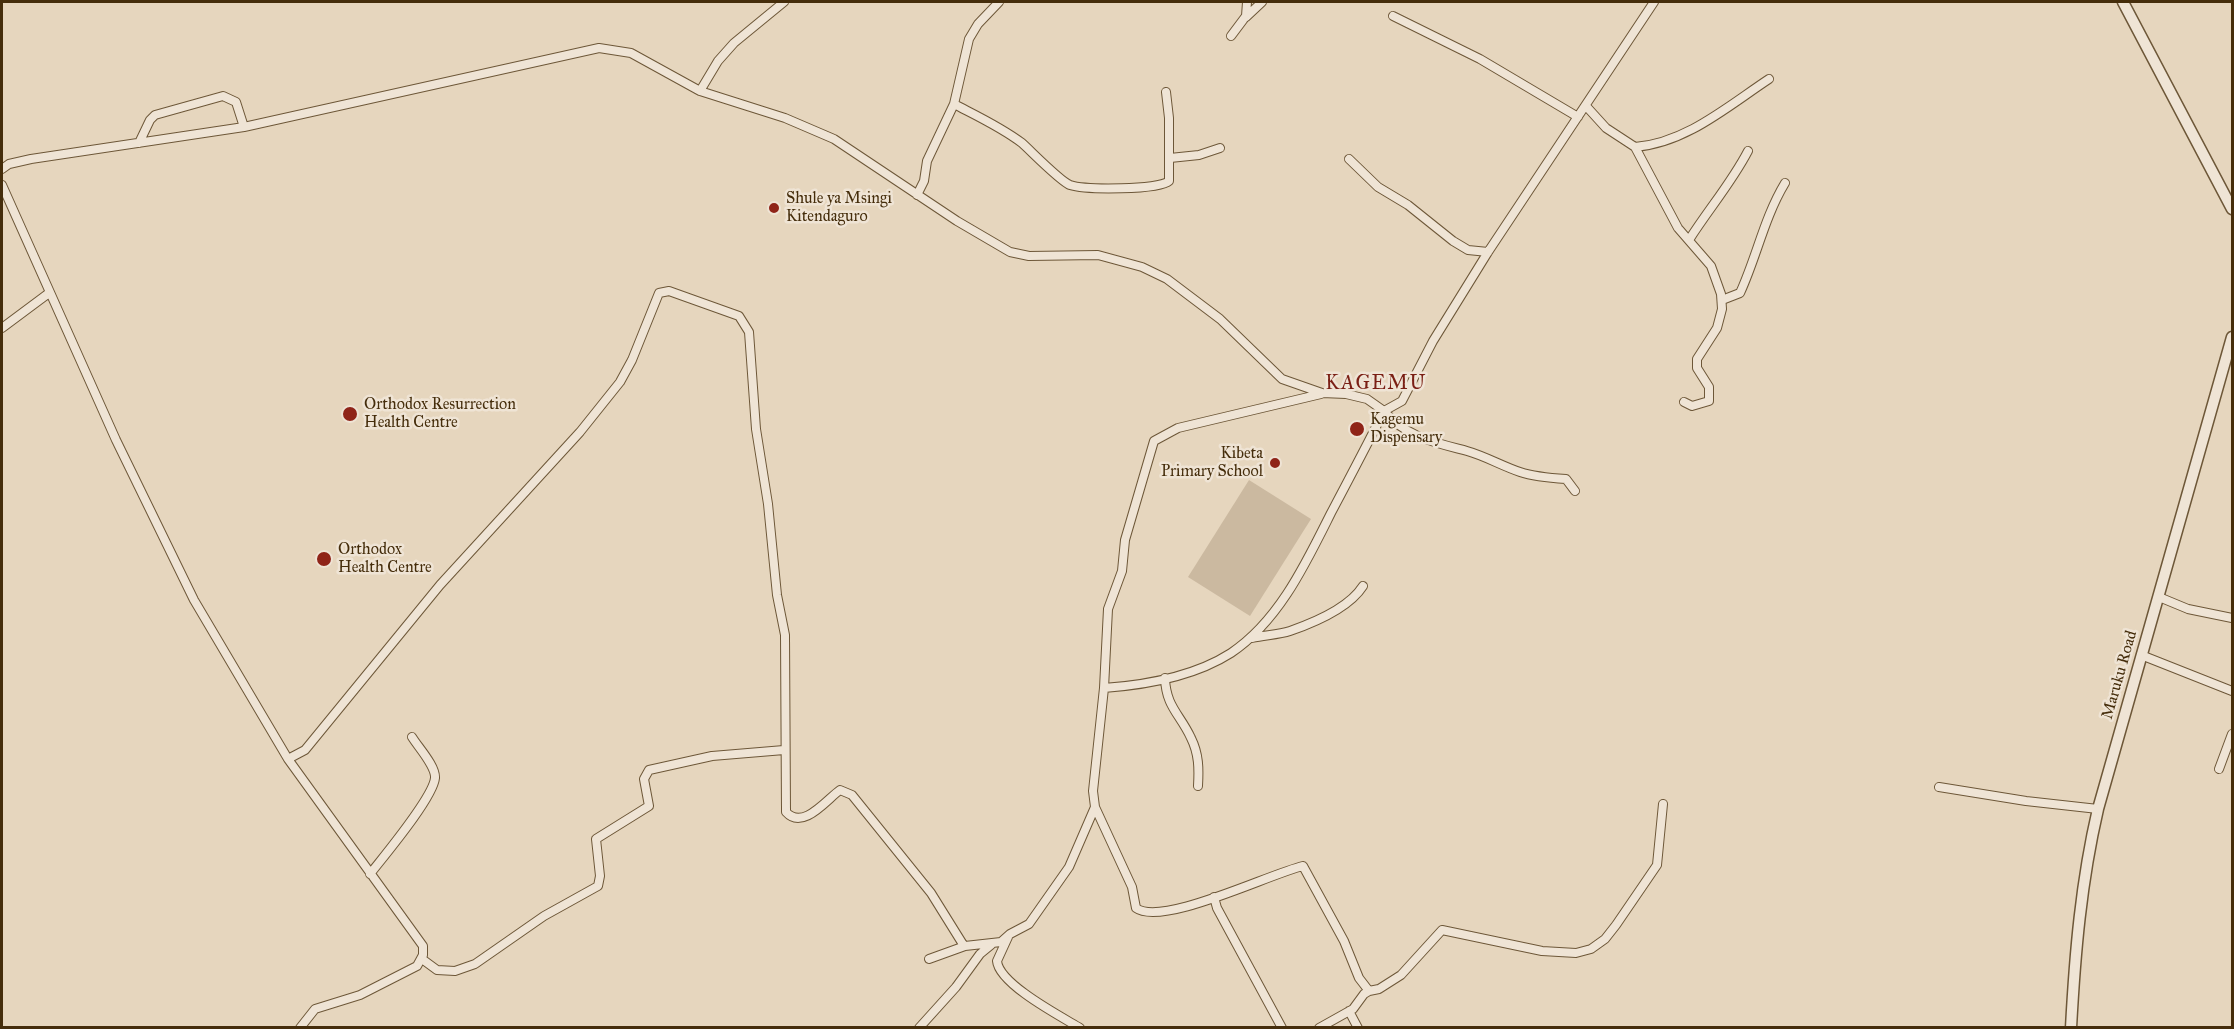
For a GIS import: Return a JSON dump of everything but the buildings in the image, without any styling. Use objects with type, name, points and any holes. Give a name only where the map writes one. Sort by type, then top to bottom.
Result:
[{"type":"street","points":[[700,91],[734,43],[784,2]]},
{"type":"street","points":[[917,195],[924,181],[927,161],[954,105],[969,39],[978,24],[999,2]]},
{"type":"street","points":[[1244,20],[1247,2]]},
{"type":"street","points":[[1231,36],[1262,2]]},
{"type":"street","points":[[1104,688],[1165,678],[1207,666],[1250,639],[1270,617],[1296,580],[1384,411],[1402,401],[1433,341],[1488,252],[1654,2]]},
{"type":"street","points":[[2122,2],[2232,209]]},
{"type":"street","points":[[1393,16],[1480,58],[1578,117]]},
{"type":"street","points":[[2,170],[18,161],[244,127],[599,48],[631,53],[700,91],[813,129],[845,146],[917,195],[1010,252],[1029,256],[1098,255],[1131,263],[1167,279],[1220,319],[1282,379],[1322,393]]},
{"type":"street","points":[[1635,147],[1655,145],[1680,136],[1769,79]]},
{"type":"street","points":[[954,105],[998,127],[1020,142],[1071,185],[1161,185],[1169,181],[1166,92]]},
{"type":"street","points":[[139,143],[155,115],[217,97],[228,97],[235,101],[244,127]]},
{"type":"street","points":[[1586,106],[1606,128],[1635,147],[1678,228],[1711,266],[1722,300],[1721,316],[1717,328],[1697,359],[1697,368],[1709,387],[1709,401],[1692,406],[1684,402]]},
{"type":"street","points":[[1170,158],[1189,157],[1220,148]]},
{"type":"street","points":[[1689,240],[1718,195],[1736,174],[1748,151]]},
{"type":"street","points":[[1349,159],[1378,187],[1405,202],[1453,241],[1476,253],[1488,252]]},
{"type":"street","points":[[1722,300],[1740,293],[1757,254],[1769,212],[1785,183]]},
{"type":"street","points":[[2,185],[152,517],[189,590],[288,759],[420,940],[422,959],[436,970],[467,968],[544,916],[598,886],[600,876],[596,839],[649,806],[644,779],[649,770],[712,756],[784,750]]},
{"type":"street","points":[[288,759],[305,750],[440,585],[580,432],[626,372],[659,293],[664,291],[709,303],[739,316],[748,328],[756,429],[768,504],[777,595],[785,635],[784,806],[787,814],[805,817],[840,790],[852,795],[931,893],[964,946]]},
{"type":"street","points":[[2,328],[49,293]]},
{"type":"street","name":"Maruku Road","points":[[2071,1028],[2078,912],[2098,809],[2232,337]]},
{"type":"street","points":[[1369,991],[1359,978],[1344,940],[1303,866],[1258,879],[1214,897],[1162,914],[1138,910],[1134,904],[1132,887],[1095,807],[1093,791],[1104,688],[1108,609],[1122,572],[1125,540],[1154,441],[1178,428],[1322,393],[1346,394],[1367,399],[1384,411],[1392,421],[1419,437],[1442,446],[1467,451],[1522,473],[1566,479],[1575,491]]},
{"type":"street","points":[[1250,639],[1290,631],[1304,625],[1353,599],[1363,586]]},
{"type":"street","points":[[2159,597],[2188,609],[2232,618]]},
{"type":"street","points":[[2140,656],[2232,691]]},
{"type":"street","points":[[1165,678],[1167,699],[1188,731],[1197,754],[1198,786]]},
{"type":"street","points":[[2219,769],[2232,734]]},
{"type":"street","points":[[370,874],[419,807],[434,780],[434,771],[412,737]]},
{"type":"street","points":[[1939,787],[2026,801],[2098,809]]},
{"type":"street","points":[[1319,1028],[1349,1011],[1369,991],[1379,989],[1401,975],[1442,930],[1511,946],[1554,952],[1582,952],[1597,945],[1616,925],[1657,865],[1663,804]]},
{"type":"street","points":[[929,959],[964,946],[1000,942],[1029,924],[1038,915],[1069,867],[1095,807]]},
{"type":"street","points":[[1214,897],[1217,908],[1282,1028]]},
{"type":"street","points":[[1010,934],[998,958],[999,970],[1011,983],[1080,1028]]},
{"type":"street","points":[[919,1028],[980,954],[992,944]]},
{"type":"street","points":[[300,1028],[315,1009],[360,995],[412,969],[422,959]]},
{"type":"street","points":[[1349,1011],[1358,1028]]},
{"type":"shaded area","points":[[1249,480],[1311,519],[1250,616],[1188,577]]},
{"type":"place","name":"Shule ya Msingi Kitendaguro","points":[[774,208]]},
{"type":"place","name":"Orthodox Resurrection Health Centre","points":[[350,414]]},
{"type":"place","name":"Kagemu Dispensary","points":[[1357,429]]},
{"type":"place","name":"Kibeta Primary School","points":[[1275,463]]},
{"type":"place","name":"Orthodox Health Centre","points":[[324,559]]},
{"type":"district","name":"KAGEMU","points":[[1376,384]]}]
